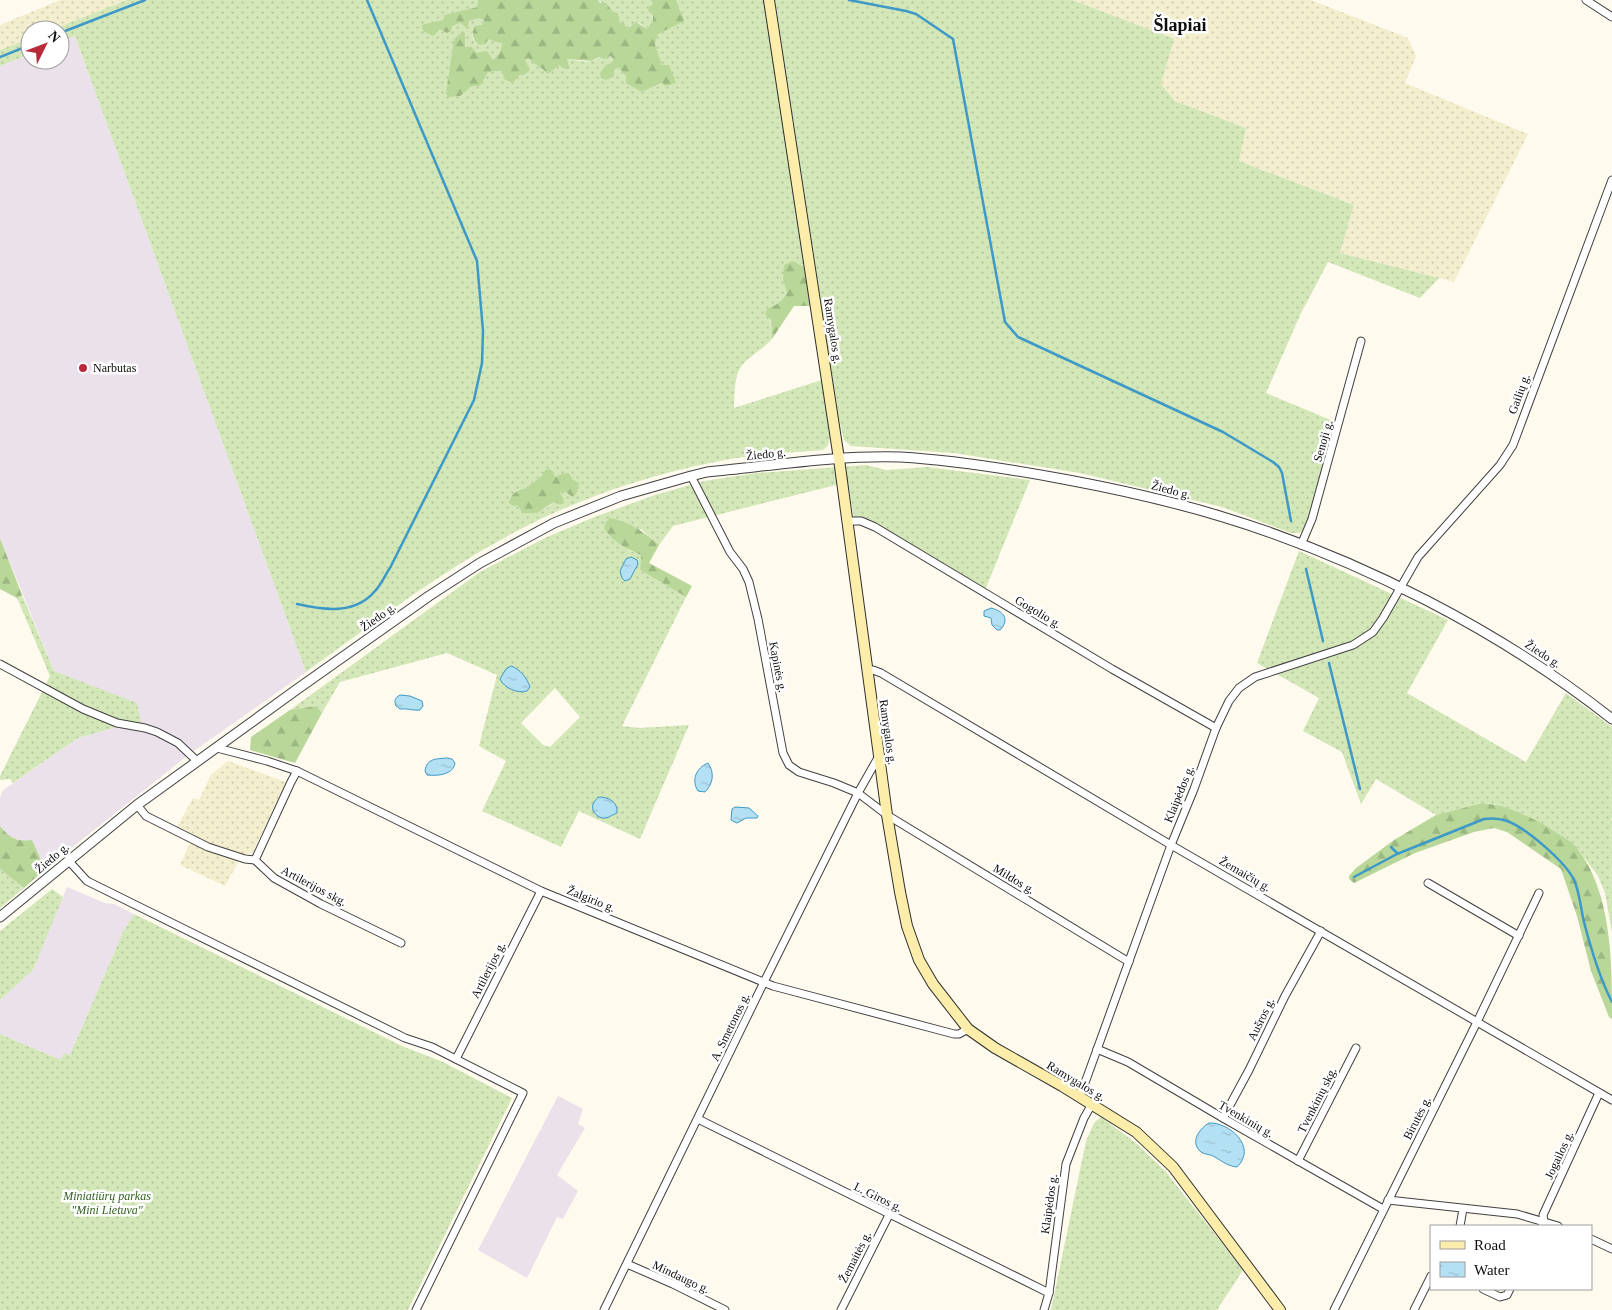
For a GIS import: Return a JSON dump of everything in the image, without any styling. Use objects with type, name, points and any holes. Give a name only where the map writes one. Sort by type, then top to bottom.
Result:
[{"type":"main road","name":"Ramygalos g.","points":[[769,0],[848,521],[887,815],[907,926],[919,960],[933,984],[968,1029],[995,1048],[1079,1096],[1136,1132],[1173,1167],[1280,1310]]},
{"type":"street","points":[[1586,0],[1612,17]]},
{"type":"street","name":"Gailių g.","points":[[1400,588],[1418,557],[1500,465],[1513,445],[1612,180]]},
{"type":"street","name":"Senoji g.","points":[[1300,544],[1312,519],[1361,342]]},
{"type":"street","name":"Žiedo g.","points":[[0,917],[137,805],[429,596],[506,548],[554,523],[612,500],[707,472],[839,459],[899,457],[962,463],[1042,475],[1122,490],[1223,517],[1300,544],[1400,588],[1456,617],[1509,647],[1557,678],[1612,719]]},
{"type":"street","name":"Kapinės g.","points":[[690,476],[730,552],[743,569],[749,582],[783,754],[789,765],[799,772],[858,792],[887,815]]},
{"type":"street","name":"Gogolio g.","points":[[848,521],[861,521],[876,527],[1112,669],[1216,728]]},
{"type":"street","name":"Klaipėdos g.","points":[[1079,1096],[1171,845],[1216,728],[1228,702],[1248,681],[1255,677],[1353,645],[1369,635],[1384,618],[1400,588]]},
{"type":"street","points":[[0,664],[83,709],[117,723],[145,728],[171,739],[197,761]]},
{"type":"street","name":"Žemaičių g.","points":[[867,671],[873,670],[881,673],[1171,845],[1612,1100]]},
{"type":"street","name":"Žalgirio g.","points":[[217,748],[297,771],[541,891],[773,986],[954,1034],[959,1034],[968,1029]]},
{"type":"street","name":"A. Smetonos g.","points":[[604,1310],[858,792],[879,755]]},
{"type":"street","points":[[137,805],[146,816],[208,847],[245,859],[255,860],[297,771]]},
{"type":"street","name":"Mildos g.","points":[[887,815],[1129,962]]},
{"type":"street","points":[[68,860],[87,881],[405,1038],[432,1047],[523,1094],[416,1310]]},
{"type":"street","name":"Artilerijos skg.","points":[[255,860],[274,878],[321,904],[401,943]]},
{"type":"street","points":[[1428,883],[1519,936]]},
{"type":"street","name":"Artilerijos g.","points":[[456,1059],[541,891]]},
{"type":"street","name":"Birutės g.","points":[[1334,1310],[1478,1022],[1539,893]]},
{"type":"street","name":"Aušros g.","points":[[1223,1118],[1285,996],[1321,931]]},
{"type":"street","name":"Tvenkinių skg.","points":[[1298,1161],[1356,1048]]},
{"type":"street","name":"Tvenkinių g.","points":[[1097,1049],[1128,1062],[1383,1209]]},
{"type":"street","name":"Jogailos g.","points":[[1543,1224],[1544,1214],[1600,1093]]},
{"type":"street","name":"Klaipėdos g.","points":[[1044,1310],[1049,1293],[1066,1164],[1084,1118],[1092,1104]]},
{"type":"street","name":"L. Giros g.","points":[[698,1119],[1049,1293]]},
{"type":"street","points":[[1388,1200],[1517,1214],[1543,1224]]},
{"type":"street","points":[[1460,1225],[1463,1209]]},
{"type":"street","name":"Žemaitės g.","points":[[840,1310],[889,1215]]},
{"type":"street","points":[[1592,1239],[1612,1249]]},
{"type":"street","name":"Mindaugo g.","points":[[627,1264],[725,1310]]},
{"type":"street","points":[[1414,1310],[1430,1278]]},
{"type":"street","points":[[1485,1290],[1500,1298],[1507,1295],[1510,1290]]},
{"type":"shaded area","points":[[60,0],[127,0],[70,22],[70,20],[20,20],[20,42],[0,50],[0,25]]},
{"type":"shaded area","points":[[1072,0],[1311,0],[1408,38],[1416,56],[1405,83],[1528,134],[1454,282],[1340,253],[1354,205],[1239,161],[1246,128],[1175,101],[1161,84]]},
{"type":"shaded area","points":[[75,36],[306,672],[187,756],[45,869],[32,840],[21,841],[9,836],[0,826],[0,799],[2,791],[78,738],[120,726],[136,703],[54,671],[0,538],[0,66],[20,58],[20,70],[70,70],[70,38]]},
{"type":"shaded area","points":[[228,761],[286,782],[253,852],[242,855],[225,886],[180,865],[194,834],[177,827],[193,798],[199,800],[211,775]]},
{"type":"shaded area","points":[[67,887],[105,903],[114,904],[134,914],[123,932],[70,1055],[61,1060],[0,1034],[0,1000],[33,970]]},
{"type":"shaded area","points":[[558,1096],[583,1109],[578,1124],[585,1128],[557,1175],[578,1191],[563,1219],[557,1217],[527,1278],[478,1250]]},
{"type":"green space","points":[[127,0],[478,0],[477,7],[444,15],[440,29],[479,18],[484,19],[482,25],[472,33],[473,39],[479,45],[489,38],[502,42],[500,52],[460,96],[487,72],[502,71],[528,58],[542,66],[552,66],[566,59],[588,61],[602,56],[614,59],[611,63],[614,70],[618,67],[642,92],[663,83],[665,86],[662,66],[655,44],[658,34],[676,0],[764,0],[804,267],[793,261],[783,280],[787,291],[778,304],[768,308],[772,339],[747,360],[739,370],[734,408],[822,380],[830,435],[828,445],[823,450],[738,458],[685,468],[611,490],[562,509],[489,546],[435,580],[306,672],[75,36],[70,38],[70,22]],"holes":[[[542,477],[554,477],[564,490],[550,506],[535,512],[522,513],[518,504],[509,498],[527,489],[533,482]]]},
{"type":"green space","points":[[478,0],[598,0],[600,3],[606,3],[613,12],[618,13],[620,23],[624,23],[627,30],[636,22],[647,29],[653,20],[653,15],[648,11],[652,4],[651,0],[676,0],[684,21],[658,34],[655,44],[662,65],[669,65],[676,83],[665,86],[662,83],[642,92],[626,83],[626,76],[618,67],[614,70],[614,76],[606,80],[601,78],[600,73],[614,59],[610,56],[605,59],[599,57],[591,61],[567,59],[569,68],[565,69],[559,65],[548,74],[528,58],[525,60],[530,70],[524,75],[519,75],[513,83],[504,79],[502,71],[488,72],[480,86],[472,86],[460,96],[448,97],[446,93],[454,39],[461,33],[465,33],[465,47],[472,47],[476,53],[487,51],[493,60],[500,52],[502,43],[489,39],[485,44],[479,45],[477,43],[473,36],[474,29],[475,26],[482,25],[484,20],[479,18],[469,21],[467,28],[460,23],[452,26],[451,31],[447,33],[440,29],[433,36],[423,31],[422,25],[443,20],[444,15],[477,7]]},
{"type":"green space","points":[[598,0],[651,0],[653,20],[647,29],[639,23],[627,30],[613,12]]},
{"type":"green space","points":[[775,0],[1072,0],[1174,39],[1161,84],[1175,101],[1246,128],[1239,161],[1354,205],[1340,253],[1439,278],[1420,298],[1328,262],[1301,313],[1266,393],[1333,421],[1334,434],[1306,529],[1299,533],[1291,533],[1222,507],[1080,473],[954,453],[851,446],[844,440],[839,419]]},
{"type":"green space","points":[[20,42],[20,58],[0,66],[0,50]]},
{"type":"green space","points":[[793,261],[804,267],[810,306],[794,306],[772,339],[771,320],[765,314],[768,308],[779,302],[787,292],[783,280],[784,265]]},
{"type":"green space","points":[[866,465],[886,470],[927,467],[1030,480],[983,595],[873,529],[855,524],[848,482],[673,526],[659,545],[641,529],[628,550],[641,555],[640,570],[686,597],[622,726],[640,728],[689,725],[640,839],[579,811],[561,847],[482,811],[506,761],[479,746],[497,675],[447,653],[340,682],[322,713],[316,706],[290,710],[480,572],[547,537],[655,495],[704,481],[757,473]],"holes":[[[555,688],[580,717],[550,747],[543,745],[521,723]]]},
{"type":"green space","points":[[550,469],[555,477],[569,473],[573,480],[579,483],[577,492],[573,497],[564,491],[560,493],[564,500],[561,505],[554,502],[537,513],[522,513],[518,505],[514,506],[509,503],[513,494],[527,488],[542,476],[546,470]]},
{"type":"green space","points":[[610,518],[636,528],[659,545],[649,563],[692,586],[686,597],[640,570],[641,555],[620,544],[604,528]]},
{"type":"green space","points":[[0,538],[22,595],[17,598],[0,589]]},
{"type":"green space","points":[[1299,551],[1448,620],[1407,693],[1526,762],[1566,693],[1612,727],[1612,933],[1605,893],[1598,876],[1577,848],[1524,814],[1494,804],[1482,803],[1436,815],[1376,779],[1361,804],[1342,752],[1303,731],[1319,698],[1257,663]]},
{"type":"green space","points":[[22,595],[54,671],[137,703],[143,731],[120,726],[78,738],[13,783],[10,779],[0,780],[0,776],[50,676],[17,598]]},
{"type":"green space","points":[[316,706],[322,713],[295,763],[250,750],[251,737],[290,710]]},
{"type":"green space","points":[[1482,803],[1515,811],[1546,826],[1574,845],[1589,866],[1597,886],[1608,929],[1612,1019],[1609,1017],[1591,971],[1577,916],[1561,869],[1507,832],[1494,828],[1474,832],[1415,853],[1354,883],[1349,879],[1349,876],[1356,868],[1394,840],[1436,815]]},
{"type":"green space","points":[[0,826],[7,834],[14,838],[32,840],[45,869],[24,888],[0,869]]},
{"type":"green space","points":[[0,869],[24,888],[0,908]]},
{"type":"green space","points":[[52,889],[63,897],[33,970],[0,1000],[0,931]]},
{"type":"green space","name":"Miniatiūrų parkas \"Mini Lietuva\"","points":[[134,914],[402,1046],[443,1062],[512,1098],[408,1310],[0,1310],[0,1034],[61,1060],[64,1053],[70,1055],[123,932]]},
{"type":"green space","points":[[1101,1117],[1137,1144],[1166,1172],[1243,1270],[1217,1310],[1051,1310],[1086,1141],[1094,1123]]},
{"type":"water","points":[[631,557],[637,560],[638,564],[630,579],[625,581],[620,571],[626,559]]},
{"type":"water","points":[[991,608],[999,611],[1004,616],[1005,623],[1000,630],[997,630],[992,625],[991,618],[984,616],[984,611]]},
{"type":"water","points":[[511,666],[525,677],[530,687],[527,691],[516,691],[508,688],[500,679],[506,669]]},
{"type":"water","points":[[400,695],[410,696],[422,701],[423,706],[420,710],[400,709],[396,706],[395,701]]},
{"type":"water","points":[[452,759],[455,763],[451,770],[440,775],[427,775],[425,771],[430,761]]},
{"type":"water","points":[[708,763],[712,771],[710,786],[705,792],[698,791],[695,783],[696,775],[700,768]]},
{"type":"water","points":[[599,797],[612,801],[616,806],[617,813],[604,818],[595,814],[593,805]]},
{"type":"water","points":[[735,807],[749,808],[758,816],[757,818],[746,818],[737,823],[731,820],[732,809]]},
{"type":"water","points":[[1209,1123],[1217,1124],[1232,1131],[1243,1144],[1243,1159],[1237,1167],[1228,1165],[1213,1156],[1203,1153],[1198,1148],[1196,1144],[1197,1136],[1202,1128]]},
{"type":"waterway","points":[[70,29],[145,0]]},
{"type":"waterway","points":[[297,604],[339,609],[358,604],[367,599],[377,589],[390,568],[474,400],[482,363],[483,331],[477,261],[367,0]]},
{"type":"waterway","points":[[849,0],[916,14],[953,39],[1005,322],[1018,337],[1223,432],[1273,462],[1282,473],[1291,521]]},
{"type":"waterway","points":[[0,57],[20,49]]},
{"type":"waterway","points":[[1306,569],[1323,641]]},
{"type":"waterway","points":[[1329,663],[1360,789]]},
{"type":"waterway","points":[[1354,877],[1397,854],[1484,819],[1493,818],[1507,821],[1534,837],[1561,862],[1573,878],[1577,887],[1593,953],[1603,983],[1612,1002]]},
{"type":"waterway","points":[[1391,847],[1397,853]]},
{"type":"place","name":"Narbutas","points":[[83,368]]},
{"type":"district","name":"Šlapiai","points":[[1180,25]]}]
